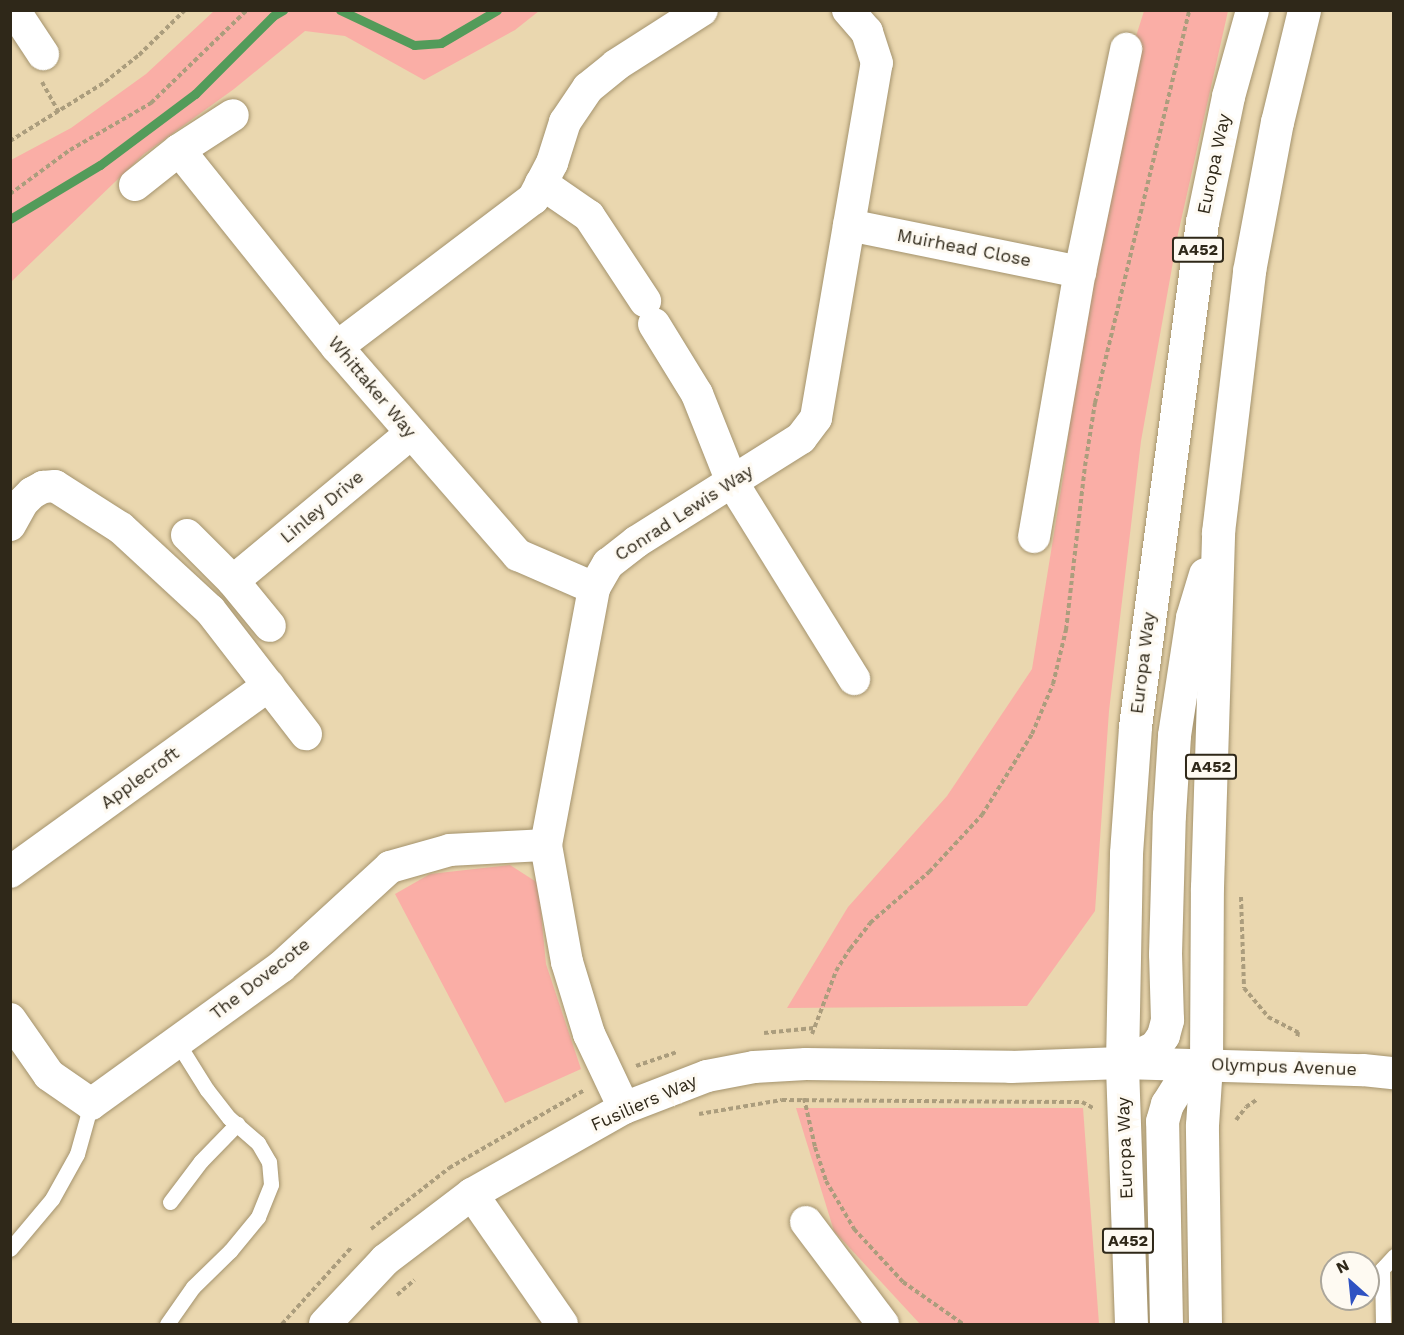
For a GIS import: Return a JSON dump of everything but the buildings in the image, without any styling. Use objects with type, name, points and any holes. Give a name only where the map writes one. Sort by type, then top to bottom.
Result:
[{"type":"highway","name":"Europa Way","points":[[1131,1324],[1122,1063],[1126,853],[1137,715],[1202,222],[1228,96],[1252,10]]},
{"type":"highway","name":"A452","points":[[1205,1324],[1202,1125],[1206,1065],[1207,887],[1218,532],[1249,271],[1278,122],[1304,10]]},
{"type":"highway","points":[[1122,1063],[1155,1047],[1163,1035],[1167,1020],[1165,954],[1174,735],[1192,617],[1218,532]]},
{"type":"highway","points":[[1166,1324],[1162,1121],[1167,1104],[1183,1078],[1206,1065]]},
{"type":"street","points":[[14,10],[43,54]]},
{"type":"street","name":"Conrad Lewis Way","points":[[624,1108],[589,1034],[567,962],[546,845],[594,588],[608,564],[636,542],[801,438],[816,418],[877,63],[867,32],[848,10]]},
{"type":"street","points":[[337,347],[532,199],[552,163],[565,122],[588,88],[616,65],[690,13]]},
{"type":"street","points":[[1034,537],[1080,272],[1126,49]]},
{"type":"street","points":[[135,185],[178,150],[233,116]]},
{"type":"street","name":"Whittaker Way","points":[[178,150],[410,434],[518,555],[594,588]]},
{"type":"street","points":[[541,183],[589,216],[697,394],[732,482],[854,679]]},
{"type":"street","name":"Muirhead Close","points":[[849,225],[1080,272]]},
{"type":"street","name":"Linley Drive","points":[[233,581],[410,434]]},
{"type":"street","points":[[10,525],[22,503],[32,493],[43,487],[55,486],[121,528],[141,543],[210,610],[306,734]]},
{"type":"street","points":[[187,535],[233,581],[270,626]]},
{"type":"street","name":"Applecroft","points":[[10,872],[269,685]]},
{"type":"street","name":"The Dovecote","points":[[91,1104],[281,967],[390,867],[450,850],[546,845]]},
{"type":"street","points":[[10,1019],[49,1075],[91,1104]]},
{"type":"street","name":"Fusiliers Way","points":[[325,1324],[385,1260],[472,1194],[624,1108],[707,1076],[754,1067],[806,1064],[1011,1067],[1174,1063]]},
{"type":"street","name":"Olympus Avenue","points":[[1174,1063],[1394,1073]]},
{"type":"street","points":[[472,1194],[562,1324]]},
{"type":"street","points":[[806,1222],[883,1324]]},
{"type":"lane","points":[[167,1324],[193,1287],[230,1251],[258,1216],[271,1184],[269,1162],[258,1143],[237,1124],[207,1090],[177,1042]]},
{"type":"lane","points":[[10,1249],[52,1199],[77,1154],[91,1104]]},
{"type":"lane","points":[[170,1202],[201,1161],[237,1124]]},
{"type":"lane","points":[[1383,1324],[1382,1269],[1394,1256]]},
{"type":"path","points":[[10,141],[105,82],[139,55],[185,10]]},
{"type":"path","points":[[10,194],[70,150],[152,103],[247,10]]},
{"type":"path","points":[[1241,894],[1244,988],[1268,1017],[1298,1032],[1297,1042]]},
{"type":"path","points":[[806,1064],[804,1100],[826,1180],[854,1230],[903,1282],[963,1324]]},
{"type":"path","points":[[1231,1129],[1246,1107],[1266,1096]]},
{"type":"path","points":[[693,1116],[749,1104],[804,1100],[1082,1102],[1099,1114]]},
{"type":"path","points":[[395,1298],[416,1278]]},
{"type":"shaded area","points":[[214,11],[539,11],[515,30],[424,80],[345,36],[305,31],[234,89],[144,154],[11,282],[11,160],[71,128],[146,74]]},
{"type":"shaded area","points":[[1144,11],[1228,11],[1178,234],[1141,441],[1109,711],[1095,911],[1027,1006],[787,1008],[848,907],[947,796],[1032,669],[1065,465],[1086,277],[1125,71]]},
{"type":"shaded area","points":[[510,865],[538,883],[546,964],[581,1069],[505,1103],[395,894],[430,874]]},
{"type":"shaded area","points":[[796,1108],[1083,1108],[1099,1324],[920,1324],[834,1231]]},
{"type":"waterway","points":[[10,219],[100,165],[195,94],[273,16],[283,10]]},
{"type":"waterway","points":[[340,10],[414,45],[441,43],[497,10]]}]
